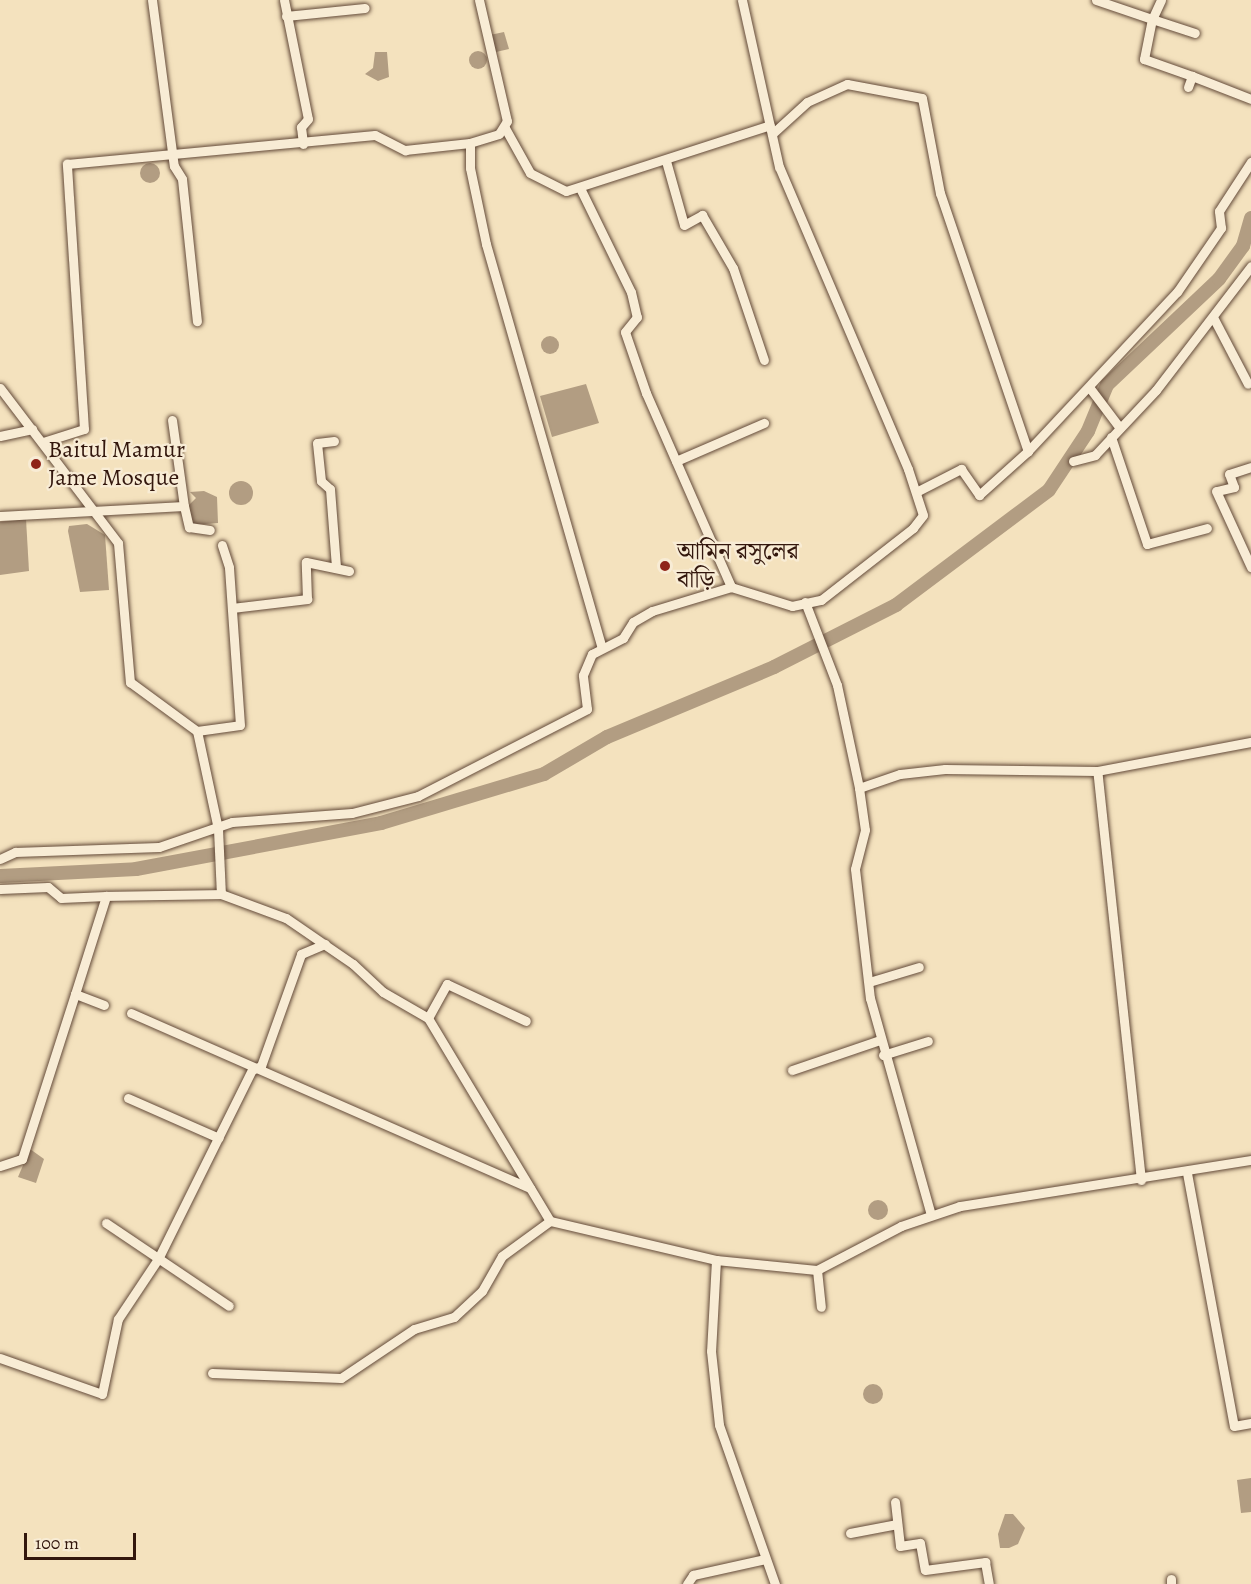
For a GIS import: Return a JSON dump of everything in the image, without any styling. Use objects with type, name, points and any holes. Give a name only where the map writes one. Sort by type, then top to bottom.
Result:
[{"type":"street","points":[[153,0],[174,155],[182,179],[197,321]]},
{"type":"street","points":[[284,0],[308,119],[301,127],[303,144]]},
{"type":"street","points":[[479,0],[504,95],[505,128],[530,173],[566,191],[771,129],[807,102],[847,84],[922,98],[940,193],[1028,452]]},
{"type":"street","points":[[218,829],[217,825],[247,819],[378,809],[444,785],[479,760],[587,710],[583,675],[602,648],[623,639],[633,622],[652,611],[731,587],[792,606],[821,600],[913,528],[923,515],[916,492],[813,253],[771,129],[742,0]]},
{"type":"street","points":[[1096,0],[1195,33]]},
{"type":"street","points":[[1161,0],[1152,19],[1144,59],[1192,75],[1251,99]]},
{"type":"street","points":[[286,16],[365,8]]},
{"type":"street","points":[[1188,87],[1192,75]]},
{"type":"street","points":[[43,442],[84,429],[67,164],[303,144],[375,135],[405,150],[470,143],[505,128]]},
{"type":"street","points":[[470,143],[486,244],[602,648]]},
{"type":"street","points":[[666,161],[684,225],[702,215],[733,268],[764,360]]},
{"type":"street","points":[[916,492],[962,469],[979,495],[1028,452],[1089,387],[1106,363],[1151,326],[1221,228],[1219,211],[1251,162]]},
{"type":"street","points":[[580,188],[631,292],[637,317],[625,332],[676,461],[731,587]]},
{"type":"street","points":[[1073,462],[1095,455],[1120,428],[1214,319],[1251,266]]},
{"type":"street","points":[[1214,319],[1248,384]]},
{"type":"street","points":[[1089,387],[1120,428]]},
{"type":"street","points":[[0,388],[98,513],[118,543],[130,682],[197,732],[218,829],[221,894]]},
{"type":"street","points":[[172,420],[189,527],[210,530]]},
{"type":"street","points":[[676,461],[764,423]]},
{"type":"street","points":[[0,436],[32,429]]},
{"type":"street","points":[[1111,437],[1147,544],[1207,528]]},
{"type":"street","points":[[334,441],[317,443],[321,481],[330,489],[336,567]]},
{"type":"street","points":[[1251,467],[1229,474],[1234,488],[1216,491],[1251,567]]},
{"type":"street","points":[[0,516],[184,507]]},
{"type":"street","points":[[197,732],[240,725],[232,608],[222,545]]},
{"type":"street","points":[[232,608],[307,599],[306,562],[349,571]]},
{"type":"street","points":[[805,602],[813,626],[824,647],[859,788],[865,830],[855,869],[869,982],[883,1055],[931,1215]]},
{"type":"street","points":[[859,788],[900,774],[945,770],[1096,771],[1251,742]]},
{"type":"street","points":[[1096,771],[1142,1180]]},
{"type":"street","points":[[0,859],[15,852],[159,847],[218,829]]},
{"type":"street","points":[[0,889],[48,887],[61,898],[221,894],[286,918],[325,945],[383,993],[428,1018],[550,1221],[716,1260],[817,1270],[931,1215],[1187,1173],[1251,1160]]},
{"type":"street","points":[[0,1166],[22,1160],[106,896]]},
{"type":"street","points":[[0,1358],[102,1394],[118,1319],[158,1259],[252,1070],[261,1066],[301,954],[325,945]]},
{"type":"street","points":[[869,982],[919,967]]},
{"type":"street","points":[[428,1018],[447,984],[526,1021]]},
{"type":"street","points":[[75,994],[104,1005]]},
{"type":"street","points":[[131,1013],[261,1066],[530,1188]]},
{"type":"street","points":[[792,1070],[880,1040]]},
{"type":"street","points":[[883,1055],[928,1041]]},
{"type":"street","points":[[128,1098],[219,1138]]},
{"type":"street","points":[[1187,1173],[1234,1426],[1251,1423]]},
{"type":"street","points":[[212,1373],[341,1378],[414,1329],[454,1317],[482,1291],[502,1256],[550,1221]]},
{"type":"street","points":[[106,1223],[229,1306]]},
{"type":"street","points":[[716,1260],[711,1351],[719,1425],[775,1584]]},
{"type":"street","points":[[817,1270],[822,1307]]},
{"type":"street","points":[[895,1502],[900,1546],[920,1544],[925,1570],[985,1562],[989,1584]]},
{"type":"street","points":[[850,1533],[897,1524]]},
{"type":"street","points":[[687,1584],[693,1575],[765,1559]]},
{"type":"shaded area","points":[[504,32],[509,49],[496,52],[490,35]]},
{"type":"shaded area","points":[[478,51],[484,54],[487,60],[484,66],[478,69],[472,66],[469,60],[472,54]]},
{"type":"shaded area","points":[[375,52],[387,52],[389,77],[378,81],[365,74],[373,68]]},
{"type":"shaded area","points":[[150,163],[157,166],[160,173],[157,180],[150,183],[143,180],[140,173],[143,166]]},
{"type":"shaded area","points":[[550,336],[556,339],[559,345],[556,351],[550,354],[544,351],[541,345],[544,339]]},
{"type":"shaded area","points":[[586,384],[599,423],[552,437],[540,396]]},
{"type":"shaded area","points":[[241,481],[250,484],[253,493],[250,502],[241,505],[232,502],[229,493],[232,484]]},
{"type":"shaded area","points":[[204,491],[217,497],[218,523],[192,525],[189,505],[196,498],[190,492]]},
{"type":"shaded area","points":[[26,519],[29,571],[0,575],[0,522]]},
{"type":"shaded area","points":[[87,524],[105,535],[109,590],[80,592],[68,531],[69,526]]},
{"type":"shaded area","points":[[30,1149],[44,1159],[36,1183],[18,1177]]},
{"type":"shaded area","points":[[878,1200],[885,1203],[888,1210],[885,1217],[878,1220],[871,1217],[868,1210],[871,1203]]},
{"type":"shaded area","points":[[873,1384],[880,1387],[883,1394],[880,1401],[873,1404],[866,1401],[863,1394],[866,1387]]},
{"type":"shaded area","points":[[1251,1478],[1251,1512],[1241,1513],[1237,1480]]},
{"type":"shaded area","points":[[1005,1514],[1013,1514],[1025,1528],[1018,1544],[1009,1548],[1000,1548],[998,1534]]},
{"type":"waterway","points":[[0,876],[136,869],[381,823],[544,774],[607,737],[774,667],[896,605],[1049,490],[1088,431],[1107,385],[1219,279],[1243,246],[1251,218]]},
{"type":"place","name":"Baitul Mamur Jame Mosque","points":[[36,464]]},
{"type":"place","name":"আমিন রসুলের বাড়ি","points":[[665,566]]}]
